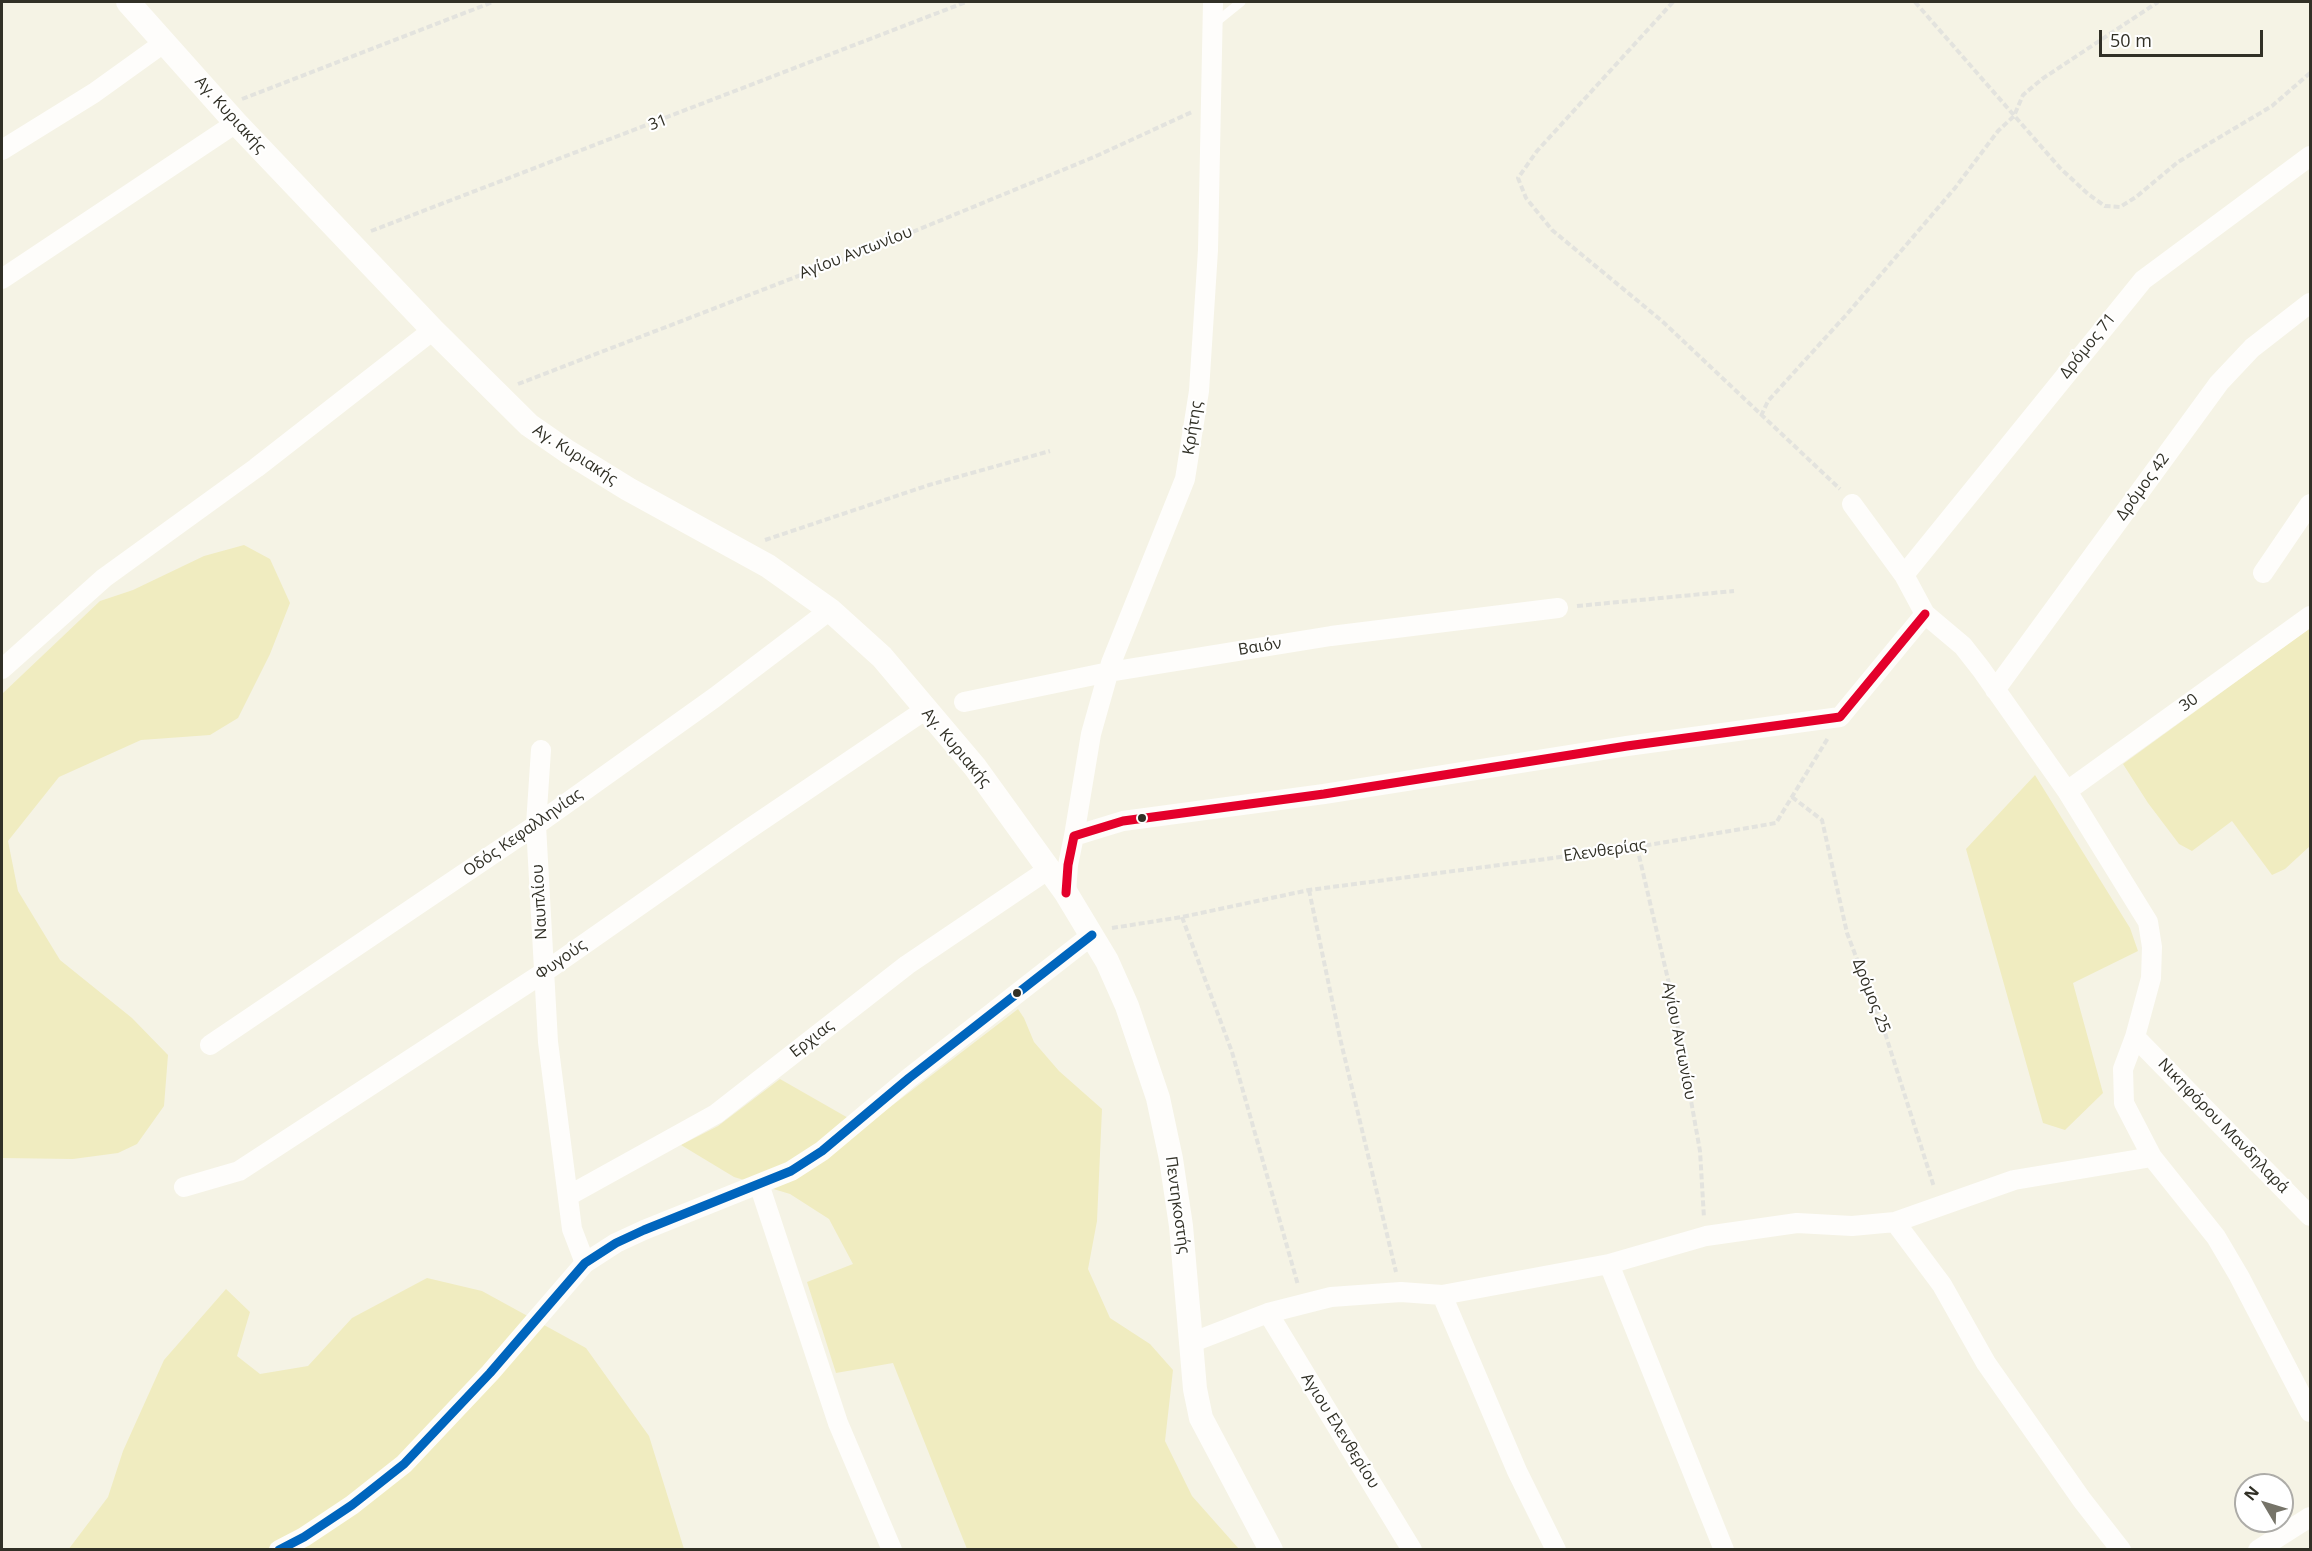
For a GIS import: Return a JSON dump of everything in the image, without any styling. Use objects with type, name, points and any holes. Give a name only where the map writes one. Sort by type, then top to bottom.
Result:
[{"type":"street","name":"Αγ. Κυριακής","points":[[128,2],[230,116],[347,240],[433,330],[529,425],[568,452],[671,513],[748,554],[830,610],[882,657],[975,768],[1049,869]]},
{"type":"street","name":"Κρήτης","points":[[1066,893],[1068,865],[1091,734],[1109,672],[1185,479],[1198,392],[1208,250],[1213,2]]},
{"type":"street","points":[[2,150],[94,93],[165,42]]},
{"type":"street","points":[[2,279],[230,116]]},
{"type":"street","name":"Δρόμος 71","points":[[1904,575],[2143,280],[2310,156]]},
{"type":"street","name":"Δρόμος 42","points":[[1995,690],[2219,383],[2252,348],[2310,303]]},
{"type":"street","points":[[2,669],[104,578],[256,468],[433,330]]},
{"type":"street","points":[[1852,504],[1904,575],[1925,614],[1962,646],[2067,791],[2148,922],[2152,947],[2151,978],[2135,1037],[2122,1069],[2121,1086],[2124,1103],[2152,1156],[2216,1238],[2310,1412]]},
{"type":"street","points":[[2263,573],[2310,504]]},
{"type":"street","name":"Βαιόν","points":[[964,702],[1109,672],[1331,636],[1558,608]]},
{"type":"street","name":"Οδός Κεφαλληνίας","points":[[210,1045],[536,825],[714,698],[830,610]]},
{"type":"street","points":[[1074,836],[1124,821],[1324,794],[1627,746],[1840,717],[1925,614]]},
{"type":"street","name":"30","points":[[2067,791],[2310,616]]},
{"type":"street","name":"Φυγούς","points":[[184,1187],[239,1171],[543,973],[740,835],[926,710]]},
{"type":"street","name":"Ναυπλίου","points":[[541,750],[536,825],[543,973],[552,1082],[572,1229],[585,1263]]},
{"type":"street","name":"Πεντηκοστής","points":[[1049,869],[1092,935],[1127,1006],[1158,1098],[1181,1226],[1195,1389],[1201,1418],[1271,1550]]},
{"type":"street","name":"Ερχιας","points":[[568,1197],[716,1114],[907,965],[1049,869]]},
{"type":"street","points":[[279,1550],[304,1537],[352,1505],[404,1464],[490,1373],[585,1263],[616,1243],[791,1171],[822,1150],[909,1078],[1092,935]]},
{"type":"street","name":"Νικηφόρου Μανδηλαρά","points":[[2135,1037],[2310,1216]]},
{"type":"street","points":[[1192,1342],[1268,1313],[1331,1297],[1401,1292],[1442,1295],[1609,1264],[1706,1236],[1797,1223],[1852,1226],[1895,1222],[2014,1180],[2152,1156]]},
{"type":"street","points":[[759,1184],[838,1423],[892,1550]]},
{"type":"street","points":[[1895,1222],[1942,1285],[1986,1363],[2082,1500],[2121,1550]]},
{"type":"street","points":[[1609,1264],[1724,1550]]},
{"type":"street","points":[[1442,1295],[1517,1471],[1556,1550]]},
{"type":"street","name":"Αγιου Ελενθερίου","points":[[1268,1313],[1412,1550]]},
{"type":"street","points":[[2258,1550],[2310,1516]]},
{"type":"lane","points":[[1213,25],[1241,2]]},
{"type":"path","points":[[230,116],[255,94],[493,2]]},
{"type":"path","name":"31","points":[[347,240],[966,2]]},
{"type":"path","points":[[1672,2],[1538,151],[1518,178],[1526,198],[1552,230],[1662,321],[1833,481],[1852,504]]},
{"type":"path","points":[[1915,2],[2014,116],[2088,194],[2105,206],[2120,207],[2136,197],[2178,162],[2272,106],[2310,73]]},
{"type":"path","points":[[1761,416],[1768,401],[1855,305],[1955,188],[1998,130],[2014,116],[2023,95],[2042,79],[2158,2]]},
{"type":"path","name":"Αγίου Αντωνίου","points":[[495,393],[910,233],[1094,157],[1212,102]]},
{"type":"path","points":[[748,554],[765,540],[852,510],[929,485],[1050,451]]},
{"type":"path","points":[[1558,608],[1734,591]]},
{"type":"path","name":"Ελενθερίας","points":[[1092,935],[1148,921],[1182,917],[1309,890],[1637,847],[1776,823],[1840,717]]},
{"type":"path","name":"Δρόμος 25","points":[[1792,798],[1822,820],[1847,933],[1885,1033],[1940,1206]]},
{"type":"path","name":"Αγίου Αντωνίου","points":[[1637,847],[1674,1005],[1698,1139],[1706,1236]]},
{"type":"path","points":[[1309,890],[1340,1038],[1401,1292]]},
{"type":"path","points":[[1182,917],[1232,1052],[1303,1304]]},
{"type":"shaded area","points":[[244,545],[270,559],[290,603],[270,654],[238,718],[210,735],[141,740],[59,777],[8,841],[18,891],[60,960],[132,1018],[168,1055],[164,1106],[137,1144],[118,1153],[73,1159],[2,1158],[2,694],[100,601],[133,590],[204,556]]},
{"type":"shaded area","points":[[2310,628],[2310,846],[2285,869],[2272,875],[2232,821],[2192,851],[2179,844],[2148,803],[2123,764]]},
{"type":"shaded area","points":[[2035,775],[2130,928],[2138,951],[2073,983],[2103,1093],[2065,1130],[2043,1123],[1966,849]]},
{"type":"shaded area","points":[[1018,1009],[1034,1042],[1059,1071],[1102,1109],[1097,1221],[1088,1269],[1110,1318],[1150,1344],[1173,1370],[1165,1441],[1192,1496],[1239,1549],[967,1549],[893,1363],[836,1373],[807,1282],[853,1264],[829,1219],[790,1194],[734,1177],[681,1145],[718,1126],[780,1079],[864,1127]]},
{"type":"shaded area","points":[[427,1278],[482,1291],[586,1348],[649,1436],[684,1549],[68,1550],[108,1497],[123,1451],[164,1360],[226,1289],[250,1312],[237,1356],[260,1374],[308,1366],[352,1318]]},
{"type":"transit line","points":[[1066,893],[1068,865],[1074,836],[1123,821],[1324,794],[1627,746],[1840,717],[1925,614]]},
{"type":"transit line","points":[[279,1550],[304,1537],[352,1505],[404,1464],[490,1373],[585,1263],[616,1243],[791,1171],[822,1151],[909,1078],[1092,935]]}]
